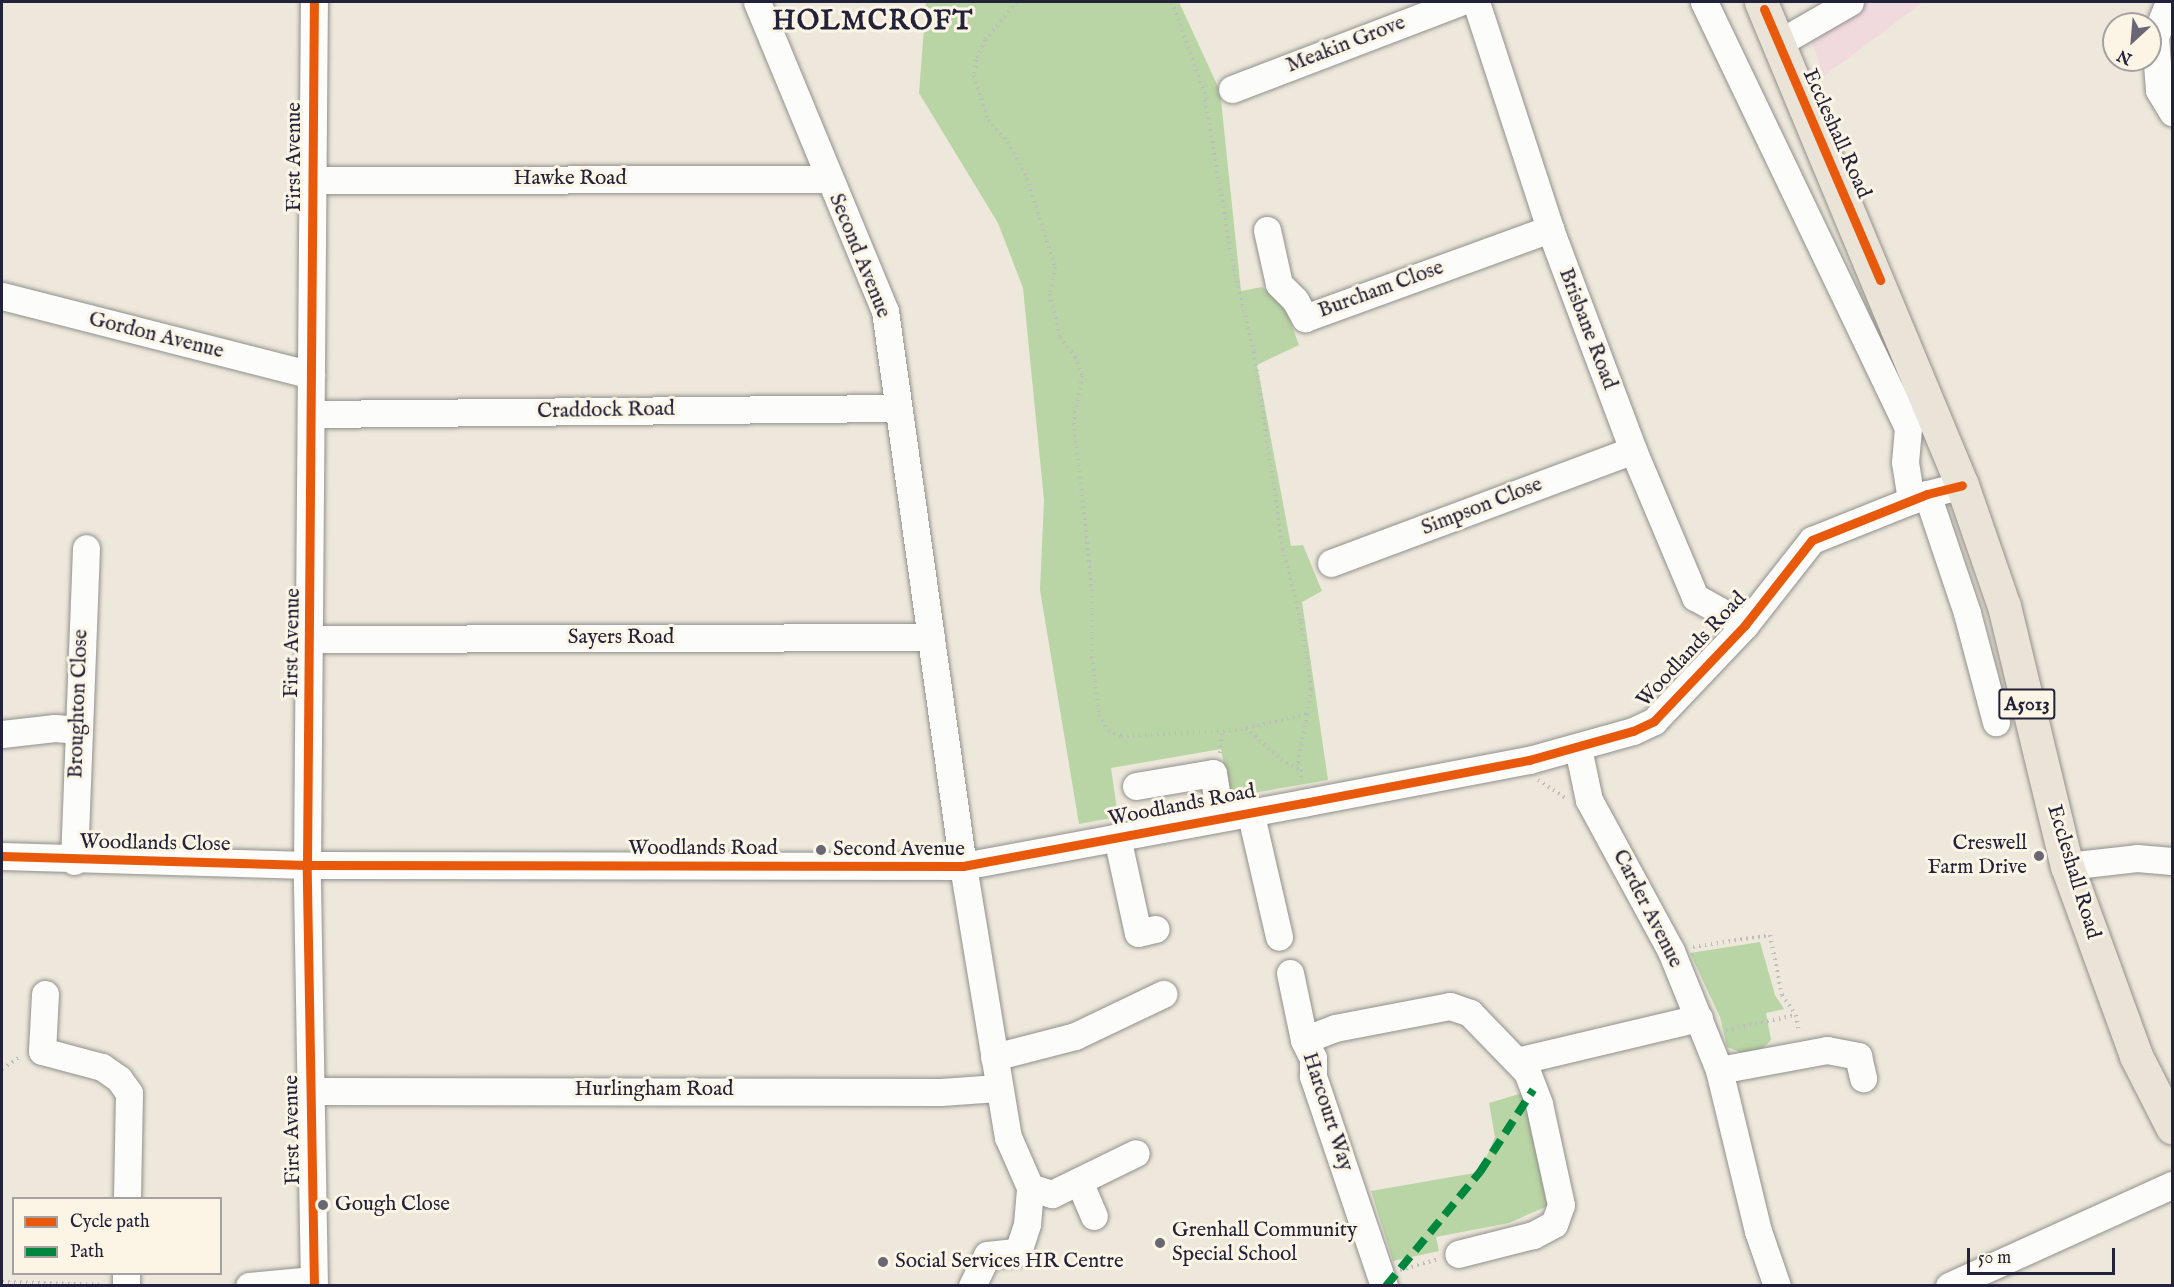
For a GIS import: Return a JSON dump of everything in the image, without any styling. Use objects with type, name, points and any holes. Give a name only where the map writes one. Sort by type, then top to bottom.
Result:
[{"type":"main road","name":"Eccleshall Road","points":[[1761,2],[1777,44],[1880,280],[1962,485],[2004,606],[2067,866],[2136,1056],[2170,1118]]},
{"type":"street","name":"First Avenue","points":[[313,1283],[308,865],[314,414],[311,375],[314,2]]},
{"type":"street","name":"Second Avenue","points":[[757,2],[828,179],[885,311],[963,866],[998,1088],[1017,1157],[1030,1187]]},
{"type":"street","name":"Meakin Grove","points":[[1232,89],[1460,2]]},
{"type":"street","name":"Brisbane Road","points":[[1476,2],[1550,229],[1633,450],[1695,597],[1745,625]]},
{"type":"street","points":[[1704,2],[1908,428],[1905,462],[1967,613],[1996,722]]},
{"type":"street","points":[[1777,44],[1850,2]]},
{"type":"street","points":[[2169,2],[2155,37],[2159,90],[2172,112]]},
{"type":"street","name":"Hawke Road","points":[[313,180],[828,179]]},
{"type":"street","name":"Burcham Close","points":[[1267,230],[1279,284],[1295,300],[1305,318],[1550,229]]},
{"type":"street","name":"Gordon Avenue","points":[[2,296],[311,375]]},
{"type":"street","name":"Craddock Road","points":[[314,414],[898,408]]},
{"type":"street","name":"Simpson Close","points":[[1331,563],[1633,450]]},
{"type":"street","name":"Woodlands Road","points":[[308,865],[963,866],[1220,815],[1303,803],[1529,760],[1578,748],[1654,720],[1745,625],[1812,540],[1919,497],[1962,485]]},
{"type":"street","name":"Broughton Close","points":[[74,861],[87,548]]},
{"type":"street","points":[[1967,613],[2004,606]]},
{"type":"street","name":"Sayers Road","points":[[311,639],[931,638]]},
{"type":"street","points":[[2,734],[55,728],[78,730]]},
{"type":"street","name":"Carder Avenue","points":[[1578,748],[1589,800],[1671,951],[1719,1070],[1758,1231],[1777,1286]]},
{"type":"street","points":[[1136,786],[1213,773],[1220,815]]},
{"type":"street","name":"Woodlands Road","points":[[1250,811],[1279,937]]},
{"type":"street","name":"Woodlands Road","points":[[1117,837],[1138,933],[1156,929]]},
{"type":"street","name":"Woodlands Close","points":[[2,856],[74,861],[308,865]]},
{"type":"street","points":[[2067,866],[2137,858],[2172,861]]},
{"type":"street","name":"Harcourt Way","points":[[1290,974],[1304,1040],[1313,1058],[1312,1076],[1383,1280]]},
{"type":"street","points":[[45,994],[42,1051],[102,1067],[119,1079],[129,1094],[127,1197]]},
{"type":"street","points":[[994,1057],[1075,1036],[1163,994]]},
{"type":"street","name":"Harcourt Way","points":[[1304,1040],[1335,1028],[1450,1006],[1470,1013],[1527,1072],[1539,1104],[1561,1205],[1554,1224],[1533,1235],[1458,1254]]},
{"type":"street","points":[[1517,1061],[1702,1026]]},
{"type":"street","points":[[1719,1070],[1815,1052],[1858,1056],[1863,1078]]},
{"type":"street","name":"Hurlingham Road","points":[[310,1091],[941,1092],[998,1088]]},
{"type":"street","points":[[972,1286],[987,1256],[1018,1252],[1027,1224],[1030,1187],[1052,1194],[1136,1153]]},
{"type":"street","points":[[1079,1181],[1094,1216]]},
{"type":"street","points":[[1949,1286],[2172,1185]]},
{"type":"street","points":[[249,1286],[313,1283]]},
{"type":"path","points":[[1017,2],[985,40],[976,60],[974,76],[988,120],[1008,142],[1028,178],[1053,259],[1056,274],[1050,294],[1060,338],[1075,357],[1082,376],[1074,423],[1092,590],[1092,657],[1099,716],[1108,731],[1121,736],[1223,731],[1307,714]]},
{"type":"path","points":[[1172,2],[1205,100],[1234,269],[1254,352],[1283,549],[1301,622],[1311,689],[1298,764],[1301,770],[1303,803]]},
{"type":"path","points":[[1205,100],[1232,89]]},
{"type":"path","points":[[1246,728],[1281,760],[1301,770]]},
{"type":"path","points":[[1213,773],[1224,742],[1223,731]]},
{"type":"path","points":[[1529,760],[1533,777],[1574,804],[1589,800]]},
{"type":"path","points":[[1671,951],[1770,935],[1782,995],[1796,1015],[1815,1052]]},
{"type":"path","points":[[1702,1026],[1796,1015]]},
{"type":"path","points":[[1383,1280],[1458,1254]]},
{"type":"path","points":[[2,1282],[126,1285]]},
{"type":"shaded area","points":[[1863,2],[1923,2],[1824,76],[1811,39]]},
{"type":"green space","points":[[926,2],[1179,2],[1220,91],[1241,291],[1262,287],[1283,302],[1299,345],[1257,365],[1291,546],[1303,545],[1322,591],[1302,602],[1328,780],[1230,797],[1221,749],[1111,768],[1118,817],[1079,824],[1040,590],[1044,500],[1023,288],[998,223],[919,93]]},
{"type":"green space","points":[[1760,942],[1775,995],[1784,1009],[1766,1013],[1771,1040],[1760,1051],[1743,1053],[1727,1047],[1720,1017],[1690,953]]},
{"type":"green space","points":[[1533,1090],[1552,1204],[1509,1223],[1436,1237],[1439,1251],[1393,1261],[1371,1191],[1480,1172],[1495,1137],[1489,1103]]},
{"type":"marked path","points":[[1386,1286],[1480,1172],[1533,1090]]},
{"type":"cycle path","points":[[314,2],[307,865],[314,1286]]},
{"type":"cycle path","points":[[1764,9],[1880,280]]},
{"type":"cycle path","points":[[2,856],[307,865],[963,866],[1303,803],[1529,760],[1633,731],[1654,721],[1745,625],[1812,540],[1927,494],[1962,485]]},
{"type":"place","name":"Second Avenue","points":[[821,850]]},
{"type":"place","name":"Creswell Farm Drive","points":[[2039,856]]},
{"type":"place","name":"Gough Close","points":[[323,1205]]},
{"type":"place","name":"Grenhall Community Special School","points":[[1160,1243]]},
{"type":"place","name":"Social Services HR Centre","points":[[883,1262]]},
{"type":"district","name":"HOLMCROFT","points":[[873,23]]}]
